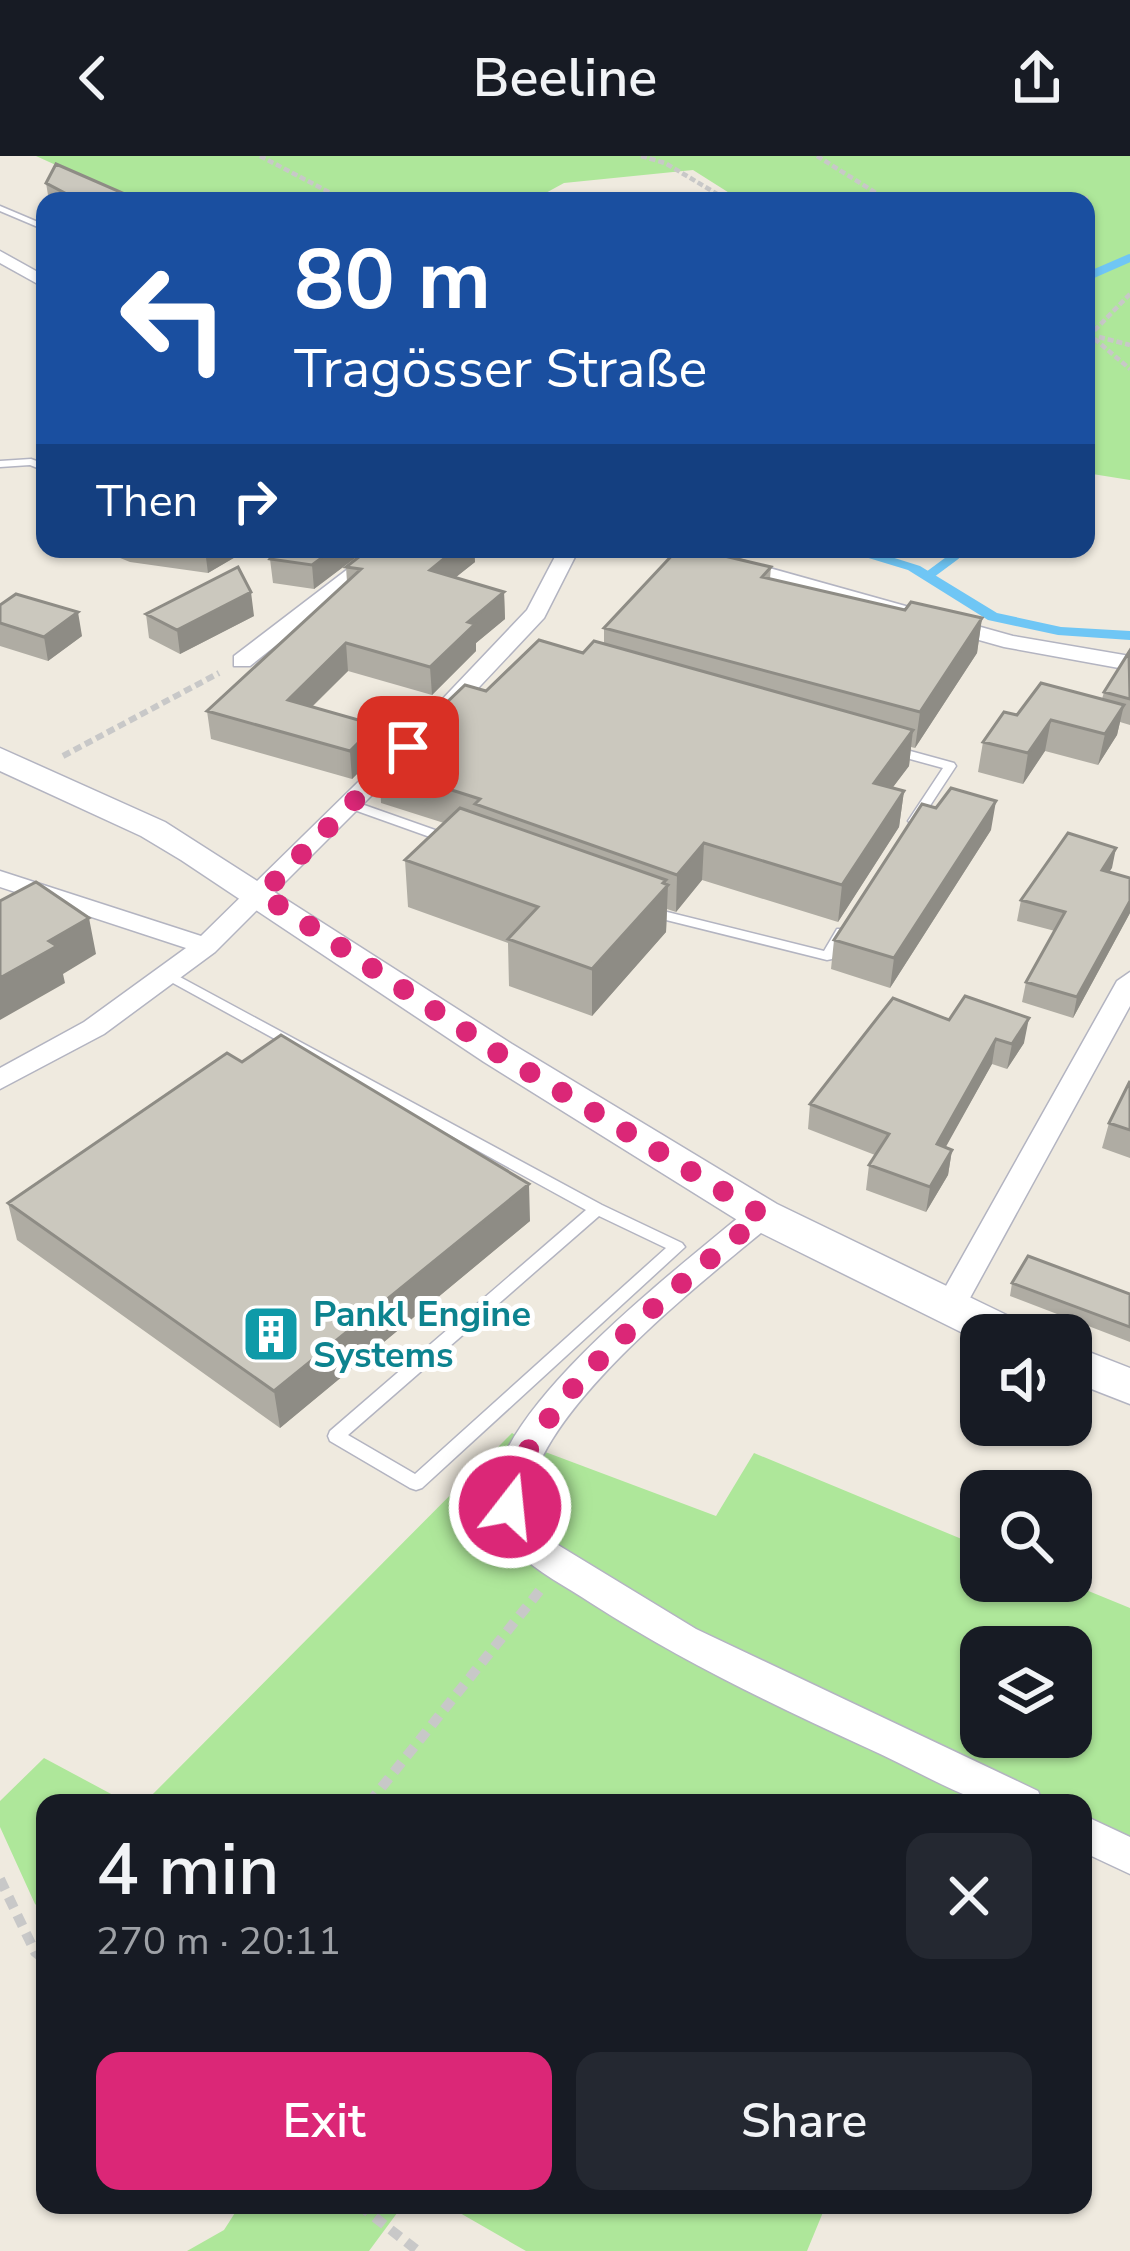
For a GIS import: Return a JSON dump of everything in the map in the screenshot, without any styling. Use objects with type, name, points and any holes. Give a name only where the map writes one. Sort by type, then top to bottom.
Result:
[{"type":"main road","points":[[15,765],[153,829],[262,894],[498,1053],[762,1215],[960,1315]]},
{"type":"main road","points":[[1092,1371],[1130,1387]]},
{"type":"street","points":[[0,256],[36,278]]},
{"type":"street","points":[[242,661],[375,558]]},
{"type":"street","points":[[0,1080],[94,1028],[206,946],[518,646],[564,558]]},
{"type":"street","points":[[711,558],[1048,653],[1130,664]]},
{"type":"street","points":[[0,879],[206,946]]},
{"type":"street","points":[[948,1310],[1130,981]]},
{"type":"street","points":[[762,1215],[573,1388],[521,1459],[511,1481],[510,1507],[518,1529],[619,1604],[1006,1794]]},
{"type":"street","points":[[1092,1837],[1130,1856]]},
{"type":"lane","points":[[0,208],[36,224]]},
{"type":"lane","points":[[0,464],[36,464]]},
{"type":"lane","points":[[883,748],[950,766],[901,842]]},
{"type":"lane","points":[[350,804],[463,844]]},
{"type":"lane","points":[[635,907],[678,922],[826,956],[851,918]]},
{"type":"lane","points":[[167,974],[597,1209],[676,1246],[416,1483],[336,1436],[597,1209]]},
{"type":"path","points":[[260,156],[329,192]]},
{"type":"path","points":[[641,156],[713,192]]},
{"type":"path","points":[[817,156],[875,192]]},
{"type":"path","points":[[1095,328],[1130,294]]},
{"type":"path","points":[[1095,337],[1130,345]]},
{"type":"path","points":[[1095,341],[1130,369]]},
{"type":"path","points":[[15,765],[242,661]]},
{"type":"path","points":[[376,1794],[561,1564]]},
{"type":"path","points":[[0,1879],[36,1953]]},
{"type":"path","points":[[371,2214],[418,2251]]},
{"type":"green space","points":[[36,156],[1130,156],[1130,480],[1095,474],[1095,192],[728,192],[693,170],[564,183],[548,192],[115,192]]},
{"type":"green space","points":[[512,1433],[540,1450],[716,1516],[754,1453],[960,1538],[960,1602],[1092,1602],[1092,1592],[1130,1608],[1130,1874],[1092,1855],[1092,1794],[153,1794]]},
{"type":"green space","points":[[44,1758],[111,1794],[36,1794],[36,1905],[0,1827],[0,1801]]},
{"type":"green space","points":[[234,2214],[396,2214],[369,2251],[187,2251],[224,2230]]},
{"type":"green space","points":[[462,2214],[822,2214],[807,2251],[526,2251]]},
{"type":"water","points":[[869,558],[894,558],[920,566],[997,613],[1061,627],[1130,631],[1130,640],[1058,635],[988,620],[908,570]]},
{"type":"building","points":[[56,164],[120,192],[63,192],[46,183]]},
{"type":"building","points":[[271,558],[322,558],[312,565]]},
{"type":"building","points":[[358,558],[445,558],[430,570],[504,592],[468,622],[475,624],[430,667],[346,643],[288,700],[376,725],[350,751],[207,711],[361,569],[346,567]]},
{"type":"building","points":[[670,558],[733,558],[771,567],[762,577],[905,610],[911,602],[982,618],[920,712],[604,628]]},
{"type":"building","points":[[238,567],[251,592],[177,630],[146,614]]},
{"type":"building","points":[[16,594],[78,612],[44,637],[0,623],[0,605]]},
{"type":"building","points":[[539,640],[583,653],[594,641],[913,730],[874,783],[904,791],[842,885],[704,843],[677,875],[475,804],[480,799],[379,767],[391,755],[380,752],[407,726],[419,729],[465,685],[486,691]]},
{"type":"building","points":[[1129,652],[1130,699],[1104,692]]},
{"type":"building","points":[[1041,683],[1124,705],[1105,734],[1051,720],[1028,753],[983,742],[1004,712],[1017,715]]},
{"type":"building","points":[[951,788],[996,801],[894,958],[834,940],[922,804],[936,808]]},
{"type":"building","points":[[460,808],[666,880],[663,883],[668,885],[592,969],[508,939],[538,907],[405,860]]},
{"type":"building","points":[[1068,833],[1116,848],[1102,870],[1130,878],[1130,901],[1077,997],[1026,982],[1065,912],[1021,900]]},
{"type":"building","points":[[36,882],[89,918],[49,941],[57,946],[0,978],[0,901]]},
{"type":"building","points":[[965,996],[1029,1018],[1012,1044],[996,1039],[937,1144],[952,1150],[930,1187],[869,1165],[889,1134],[810,1104],[893,998],[949,1020]]},
{"type":"building","name":"Pankl Engine Systems","points":[[281,1035],[529,1184],[274,1391],[8,1203],[227,1053],[242,1062]]},
{"type":"building","points":[[1130,1081],[1130,1130],[1109,1123]]},
{"type":"building","points":[[1028,1256],[1130,1294],[1130,1327],[1012,1283]]},
{"type":"waterway","points":[[1095,273],[1130,258]]},
{"type":"waterway","points":[[928,576],[952,558]]},
{"type":"place","name":"Pankl Engine Systems","points":[[271,1334]]},
{"type":"route","points":[[408,747],[262,894],[498,1053],[762,1215],[573,1388],[521,1459],[511,1481],[510,1507]]}]
